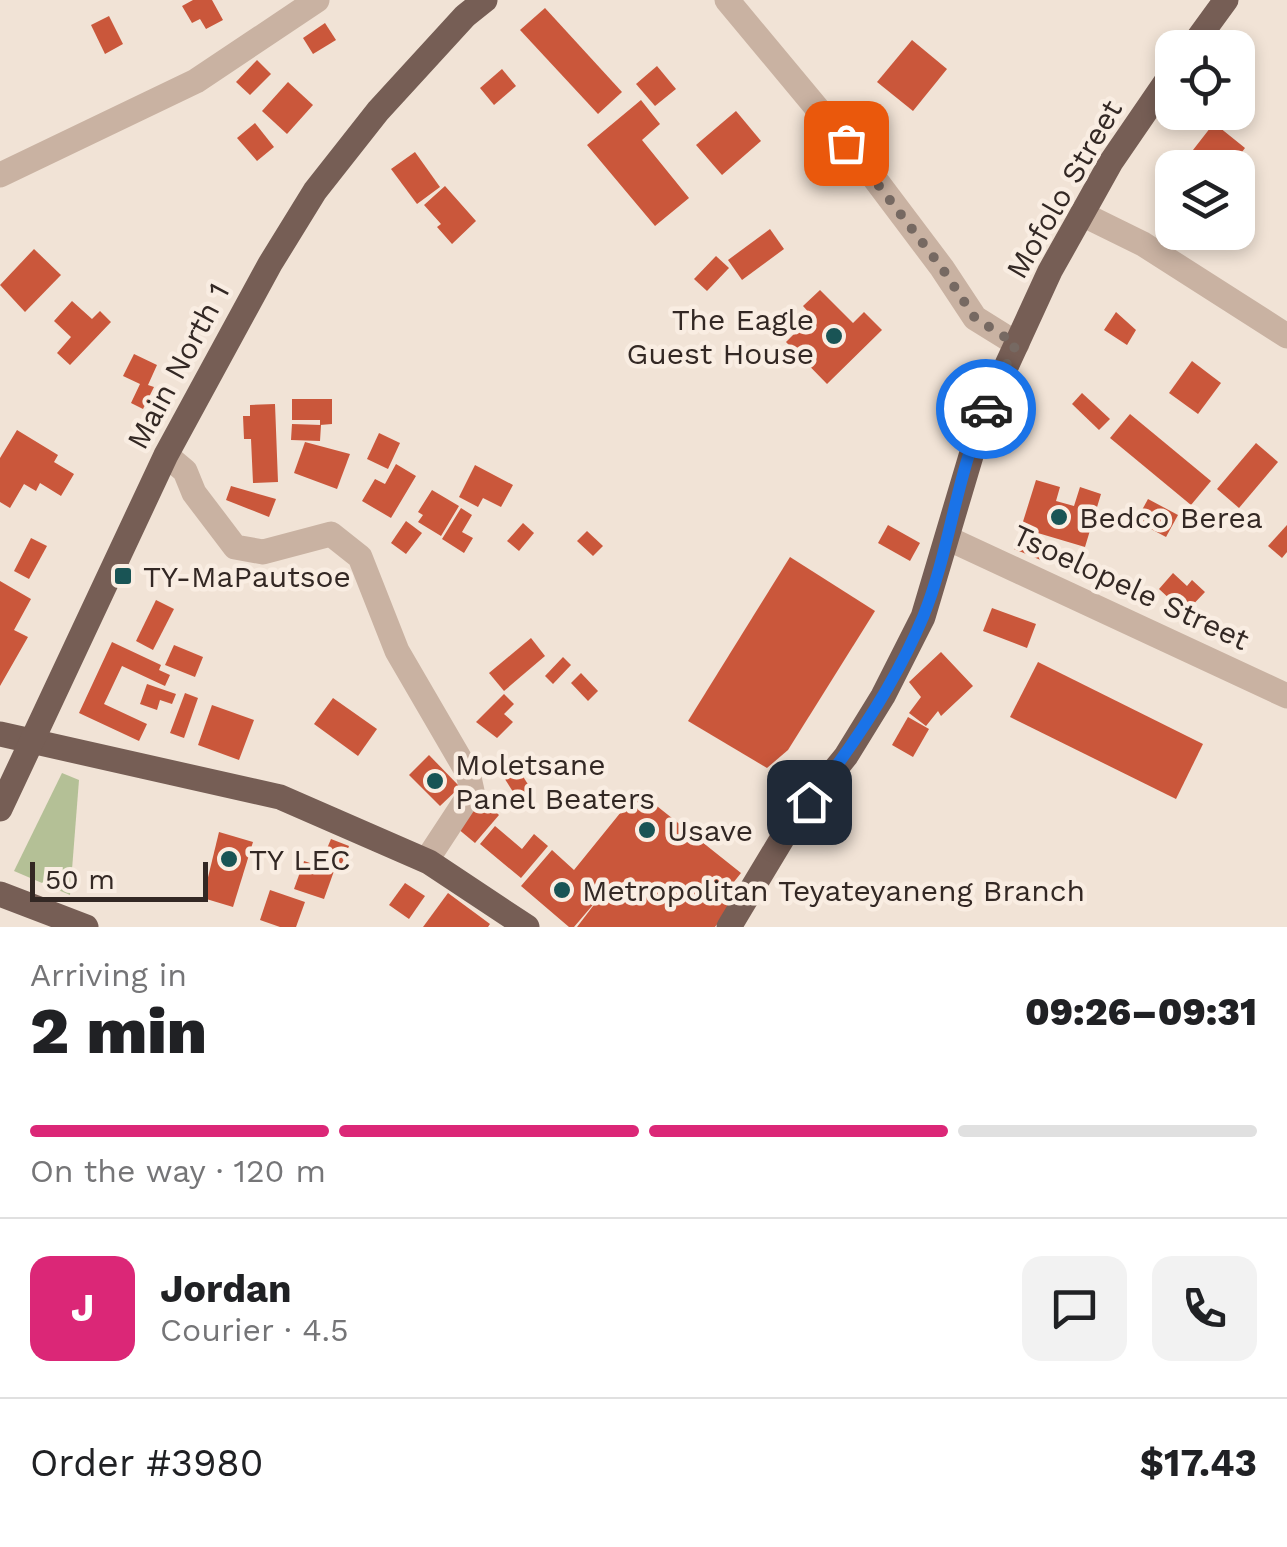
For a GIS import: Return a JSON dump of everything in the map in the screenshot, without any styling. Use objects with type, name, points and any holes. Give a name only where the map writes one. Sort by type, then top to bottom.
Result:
[{"type":"main road","name":"Main North 1","points":[[0,808],[166,454],[270,264],[315,191],[378,112],[465,16],[485,0]]},
{"type":"main road","points":[[1204,30],[1226,0]]},
{"type":"main road","name":"Mofolo Street","points":[[729,927],[791,824],[846,756],[883,696],[923,616],[982,418],[1082,214],[1111,162],[1155,98]]},
{"type":"main road","points":[[0,734],[280,797],[428,862],[527,927]]},
{"type":"main road","points":[[0,894],[86,927]]},
{"type":"street","points":[[0,174],[196,81],[317,0]]},
{"type":"street","points":[[727,0],[866,167],[975,318],[1016,344]]},
{"type":"street","points":[[1082,214],[1143,244],[1287,336]]},
{"type":"street","points":[[166,454],[185,472],[194,493],[235,547],[263,552],[331,534],[360,557],[398,651],[468,773],[472,791],[428,862]]},
{"type":"street","name":"Tsoelopele Street","points":[[946,538],[1287,696]]},
{"type":"green space","points":[[62,773],[79,780],[70,895],[14,871]]},
{"type":"building","points":[[193,0],[212,0],[223,20],[206,29],[200,19],[192,23],[182,6]]},
{"type":"building","points":[[545,8],[622,92],[598,114],[520,30]]},
{"type":"building","points":[[109,16],[123,44],[105,54],[91,25]]},
{"type":"building","points":[[325,23],[336,40],[313,54],[303,38]]},
{"type":"building","points":[[912,40],[947,69],[913,111],[877,82]]},
{"type":"building","points":[[257,60],[271,74],[250,95],[236,82]]},
{"type":"building","points":[[657,66],[676,89],[655,106],[636,84]]},
{"type":"building","points":[[502,69],[516,86],[494,105],[480,88]]},
{"type":"building","points":[[288,82],[313,105],[287,134],[262,111]]},
{"type":"building","points":[[641,100],[660,124],[642,140],[689,198],[655,226],[587,145]]},
{"type":"building","points":[[736,111],[761,141],[722,175],[696,145]]},
{"type":"building","points":[[255,123],[274,147],[257,161],[237,138]]},
{"type":"building","points":[[1209,130],[1223,130],[1245,148],[1244,150],[1193,150]]},
{"type":"building","points":[[415,152],[440,187],[417,204],[391,169]]},
{"type":"building","points":[[445,186],[476,221],[452,244],[424,205]]},
{"type":"building","points":[[770,229],[784,249],[742,280],[728,260]]},
{"type":"building","points":[[34,249],[61,275],[25,312],[0,285]]},
{"type":"building","points":[[716,256],[729,268],[707,291],[694,279]]},
{"type":"building","name":"The Eagle Guest House","points":[[820,290],[853,323],[864,312],[882,330],[827,384],[786,342],[812,316],[803,306]]},
{"type":"building","points":[[72,301],[92,319],[100,311],[111,322],[70,365],[57,353],[71,337],[54,321]]},
{"type":"building","points":[[1116,312],[1136,330],[1127,345],[1104,330]]},
{"type":"building","points":[[134,354],[157,365],[148,385],[154,387],[143,409],[131,403],[140,384],[123,376]]},
{"type":"building","points":[[1192,361],[1221,383],[1198,414],[1169,393]]},
{"type":"building","points":[[1082,393],[1110,419],[1099,430],[1072,404]]},
{"type":"building","points":[[292,399],[332,399],[332,424],[292,420]]},
{"type":"building","points":[[275,404],[278,482],[253,483],[251,439],[244,439],[243,416],[250,416],[250,405]]},
{"type":"building","points":[[1130,414],[1211,481],[1191,505],[1110,438]]},
{"type":"building","points":[[292,424],[321,425],[320,441],[291,440]]},
{"type":"building","points":[[17,430],[58,455],[54,462],[74,474],[61,496],[40,483],[36,491],[24,484],[10,508],[0,502],[0,458]]},
{"type":"building","points":[[379,433],[400,443],[388,469],[367,459]]},
{"type":"building","points":[[305,442],[350,454],[337,489],[294,473]]},
{"type":"building","points":[[1256,443],[1278,462],[1239,508],[1217,489]]},
{"type":"building","points":[[396,464],[416,476],[391,518],[362,501],[375,479],[385,484]]},
{"type":"building","points":[[475,465],[513,485],[501,507],[483,498],[478,507],[459,497]]},
{"type":"building","name":"Bedco Berea","points":[[1036,480],[1060,487],[1056,501],[1074,506],[1080,487],[1101,494],[1085,547],[1021,528]]},
{"type":"building","points":[[231,486],[276,499],[269,517],[226,500]]},
{"type":"building","points":[[432,490],[459,506],[441,536],[418,522],[423,515],[418,512]]},
{"type":"building","points":[[1148,499],[1178,515],[1166,537],[1136,521]]},
{"type":"building","points":[[461,508],[472,515],[462,532],[473,538],[464,553],[442,539]]},
{"type":"building","points":[[406,521],[422,533],[406,554],[391,543]]},
{"type":"building","points":[[523,523],[534,533],[519,551],[507,541]]},
{"type":"building","points":[[888,525],[920,543],[910,561],[878,543]]},
{"type":"building","points":[[1287,525],[1287,552],[1282,558],[1268,546]]},
{"type":"building","points":[[587,531],[603,546],[593,556],[577,541]]},
{"type":"building","points":[[1020,534],[1049,546],[1043,561],[1014,549]]},
{"type":"building","points":[[31,538],[47,546],[29,579],[14,571]]},
{"type":"building","points":[[790,557],[875,611],[788,750],[767,768],[688,721]]},
{"type":"building","points":[[1173,573],[1187,586],[1192,580],[1205,592],[1185,613],[1159,589]]},
{"type":"building","points":[[0,581],[31,599],[14,630],[28,637],[0,686]]},
{"type":"building","points":[[156,600],[174,609],[153,650],[136,641]]},
{"type":"building","points":[[992,608],[1036,624],[1027,648],[983,631]]},
{"type":"building","points":[[531,638],[545,656],[504,691],[489,673]]},
{"type":"building","points":[[112,642],[161,665],[159,670],[170,675],[165,686],[122,666],[104,704],[147,724],[139,741],[79,713]]},
{"type":"building","points":[[174,645],[203,657],[195,677],[165,665]]},
{"type":"building","points":[[941,652],[973,686],[941,716],[938,711],[926,726],[909,713],[921,697],[909,682]]},
{"type":"building","points":[[563,657],[571,665],[553,684],[545,676]]},
{"type":"building","points":[[1038,662],[1203,744],[1176,799],[1010,717]]},
{"type":"building","points":[[581,673],[598,691],[588,701],[571,683]]},
{"type":"building","points":[[147,684],[176,694],[172,704],[160,700],[157,710],[140,704]]},
{"type":"building","points":[[185,693],[198,698],[184,738],[170,733]]},
{"type":"building","points":[[504,694],[514,704],[504,714],[513,722],[497,738],[476,722]]},
{"type":"building","points":[[333,698],[377,729],[358,756],[314,724]]},
{"type":"building","points":[[212,705],[254,720],[239,760],[198,745]]},
{"type":"building","points":[[908,717],[929,729],[913,757],[892,745]]},
{"type":"building","name":"Moletsane Panel Beaters","points":[[429,755],[460,787],[440,806],[409,775]]},
{"type":"building","points":[[515,764],[531,789],[517,798],[501,773]]},
{"type":"building","name":"Usave","points":[[638,791],[741,873],[725,893],[735,901],[715,927],[577,927],[603,893],[574,927],[569,927],[521,886],[552,850],[574,870]]},
{"type":"building","points":[[481,799],[499,815],[475,843],[457,828]]},
{"type":"building","points":[[495,826],[522,849],[534,834],[548,846],[521,878],[480,844]]},
{"type":"building","name":"TY LEC","points":[[219,832],[253,842],[233,907],[203,898]]},
{"type":"building","points":[[331,839],[349,846],[341,866],[323,858]]},
{"type":"building","points":[[304,861],[334,871],[324,899],[294,889]]},
{"type":"building","points":[[405,883],[425,896],[409,919],[389,905]]},
{"type":"building","points":[[270,890],[305,902],[296,927],[280,927],[260,920]]},
{"type":"building","points":[[448,893],[490,924],[488,927],[423,927]]},
{"type":"way so far","points":[[846,143],[942,268],[975,318],[1016,344],[986,409]]},
{"type":"place","name":"The Eagle Guest House","points":[[834,336]]},
{"type":"place","name":"Bedco Berea","points":[[1059,517]]},
{"type":"place","name":"TY-MaPautsoe","points":[[123,576]]},
{"type":"place","name":"Moletsane Panel Beaters","points":[[435,781]]},
{"type":"place","name":"Usave","points":[[647,830]]},
{"type":"place","name":"TY LEC","points":[[229,859]]},
{"type":"place","name":"Metropolitan Teyateyaneng Branch","points":[[562,890]]},
{"type":"route","points":[[809,802],[846,756],[883,696],[923,616],[986,409]]}]
